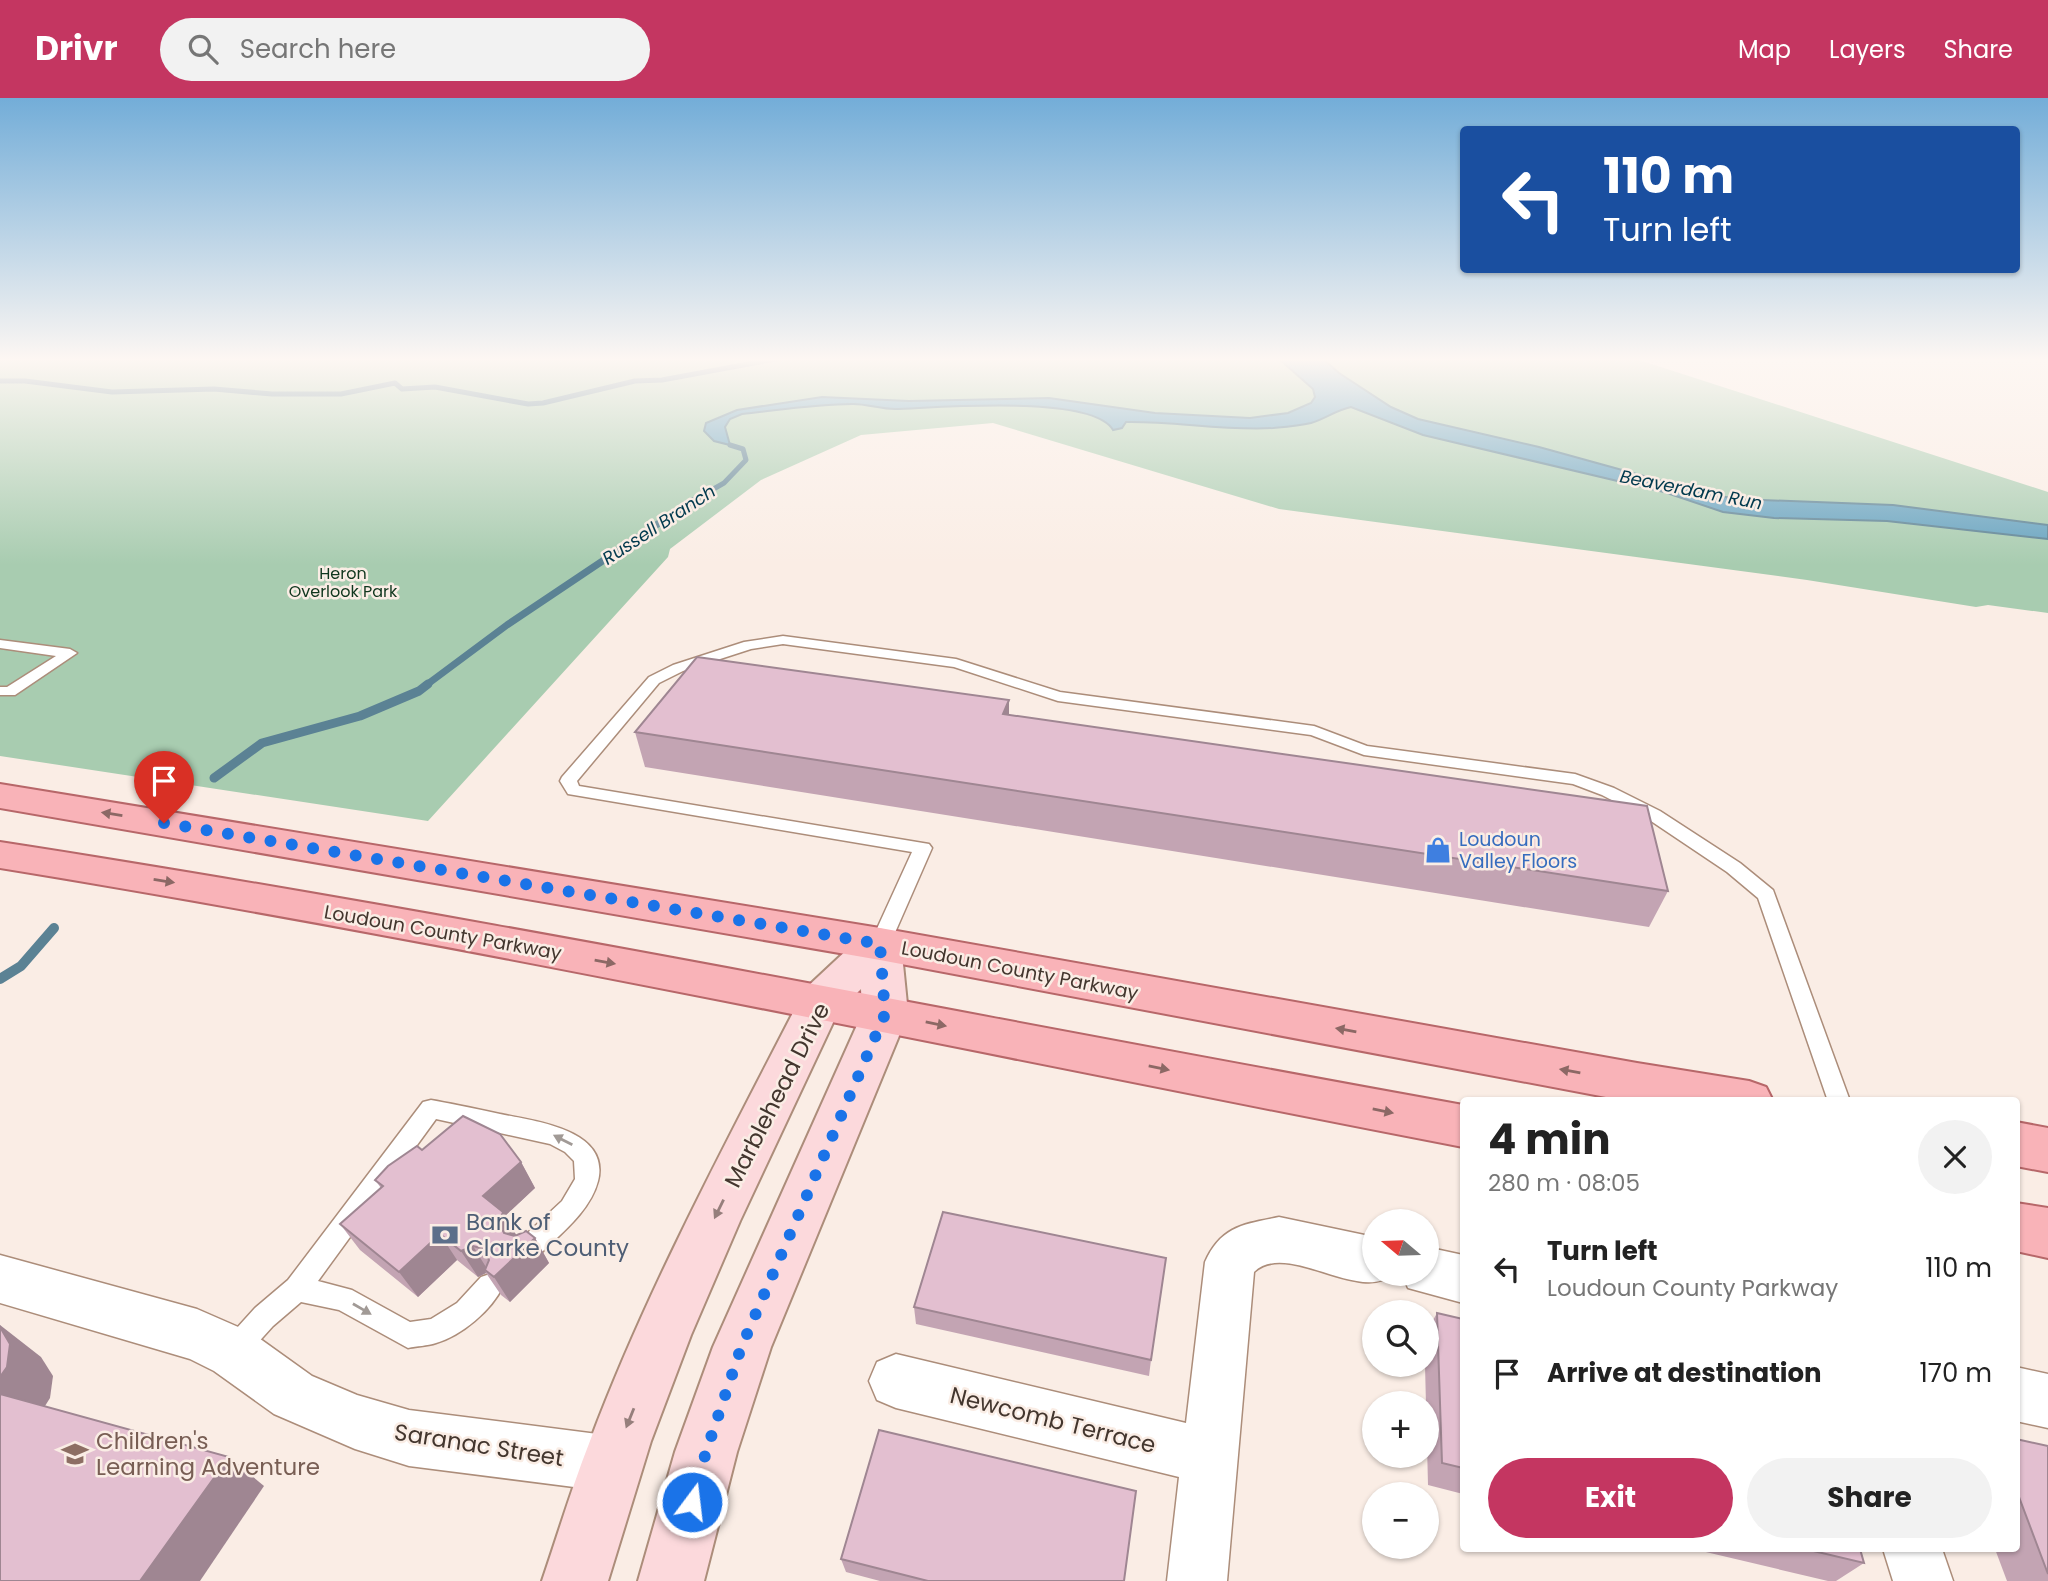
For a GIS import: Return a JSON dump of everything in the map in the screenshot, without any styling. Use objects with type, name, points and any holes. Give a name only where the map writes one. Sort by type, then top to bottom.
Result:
[{"type":"main road","name":"Loudoun County Parkway","points":[[0,796],[880,944],[1596,1076],[1725,1097]]},
{"type":"main road","name":"Loudoun County Parkway","points":[[0,855],[176,883],[821,1001],[1460,1125]]},
{"type":"main road","points":[[2020,1145],[2048,1150]]},
{"type":"main road","points":[[2020,1228],[2048,1233]]},
{"type":"street","name":"Marblehead Drive","points":[[575,1581],[612,1464],[664,1332],[716,1214],[821,1001],[880,944]]},
{"type":"street","points":[[671,1581],[706,1452],[741,1348],[885,1014],[880,944]]},
{"type":"street","points":[[1197,1581],[1230,1262],[1247,1246],[1279,1240],[1362,1257]]},
{"type":"street","points":[[1439,1274],[1460,1278]]},
{"type":"street","name":"Saranac Street","points":[[0,1279],[197,1335],[233,1352],[293,1395],[355,1422],[409,1438],[612,1464]]},
{"type":"street","name":"Newcomb Terrace","points":[[896,1381],[1210,1457]]},
{"type":"street","points":[[2020,1395],[2048,1401]]},
{"type":"street","points":[[1914,1552],[1923,1581]]},
{"type":"lane","points":[[880,944],[923,848],[574,790],[568,781],[654,680],[678,668],[749,645],[783,640],[956,663],[1058,696],[1314,731],[1364,750],[1575,779],[1601,787],[1645,808],[1749,877],[1766,895],[1838,1097]]},
{"type":"lane","points":[[0,644],[70,653],[10,692],[0,691]]},
{"type":"lane","points":[[233,1352],[264,1317],[297,1289],[431,1109],[554,1135],[573,1145],[585,1157],[587,1180],[570,1209],[529,1248]]},
{"type":"lane","points":[[297,1289],[343,1299],[408,1335],[435,1331],[466,1312],[490,1286]]},
{"type":"green space","name":"Heron Overlook Park","points":[[0,427],[947,427],[861,435],[761,480],[670,549],[668,557],[428,821],[0,756]]},
{"type":"green space","name":"Heron Overlook Park","points":[[1007,427],[1847,427],[2048,492],[2048,613],[1988,605],[1976,607],[1807,580],[1279,509]]},
{"type":"water","points":[[705,427],[725,427],[730,445],[714,441],[704,431]]},
{"type":"water","points":[[1224,427],[1284,427],[1254,429]]},
{"type":"water","name":"Beaverdam Run","points":[[1403,427],[1453,427],[1737,499],[1893,505],[2048,525],[2048,539],[1887,521],[1774,518],[1723,512],[1664,492],[1423,435]]},
{"type":"building","points":[[697,657],[1009,700],[1003,714],[1647,806],[1668,891],[635,732]]},
{"type":"building","name":"Bank of Clarke County","points":[[463,1116],[500,1134],[521,1162],[483,1196],[503,1212],[499,1223],[504,1233],[515,1236],[526,1231],[535,1238],[494,1277],[485,1270],[489,1260],[484,1249],[473,1246],[461,1251],[440,1234],[399,1272],[340,1224],[383,1186],[375,1180],[388,1166],[417,1146],[422,1150]]},
{"type":"building","points":[[943,1212],[1166,1258],[1151,1360],[914,1307]]},
{"type":"building","points":[[1439,1313],[1460,1318],[1460,1467],[1442,1463]]},
{"type":"building","points":[[0,1327],[10,1344],[7,1367],[0,1377]]},
{"type":"building","name":"Children's Learning Adventure","points":[[0,1394],[229,1457],[140,1581],[0,1581]]},
{"type":"building","points":[[879,1430],[1136,1491],[1124,1581],[928,1581],[841,1559]]},
{"type":"building","points":[[2020,1440],[2048,1446],[2048,1574],[2020,1500]]},
{"type":"building","points":[[1818,1552],[1861,1552],[1864,1563]]},
{"type":"waterway","name":"Russell Branch","points":[[689,503],[724,483],[746,460],[743,449],[730,445]]},
{"type":"waterway","name":"Russell Branch","points":[[425,686],[507,625],[689,503]]},
{"type":"waterway","name":"Russell Branch","points":[[214,778],[262,743],[360,716],[419,691],[428,684]]},
{"type":"waterway","name":"Russell Branch","points":[[0,979],[21,966],[54,928]]},
{"type":"place","name":"Loudoun Valley Floors","points":[[1438,850]]},
{"type":"place","name":"Bank of Clarke County","points":[[445,1235]]},
{"type":"place","name":"Children's Learning Adventure","points":[[75,1454]]},
{"type":"route","points":[[164,823],[880,944],[885,1014],[741,1348],[692,1502]]}]
